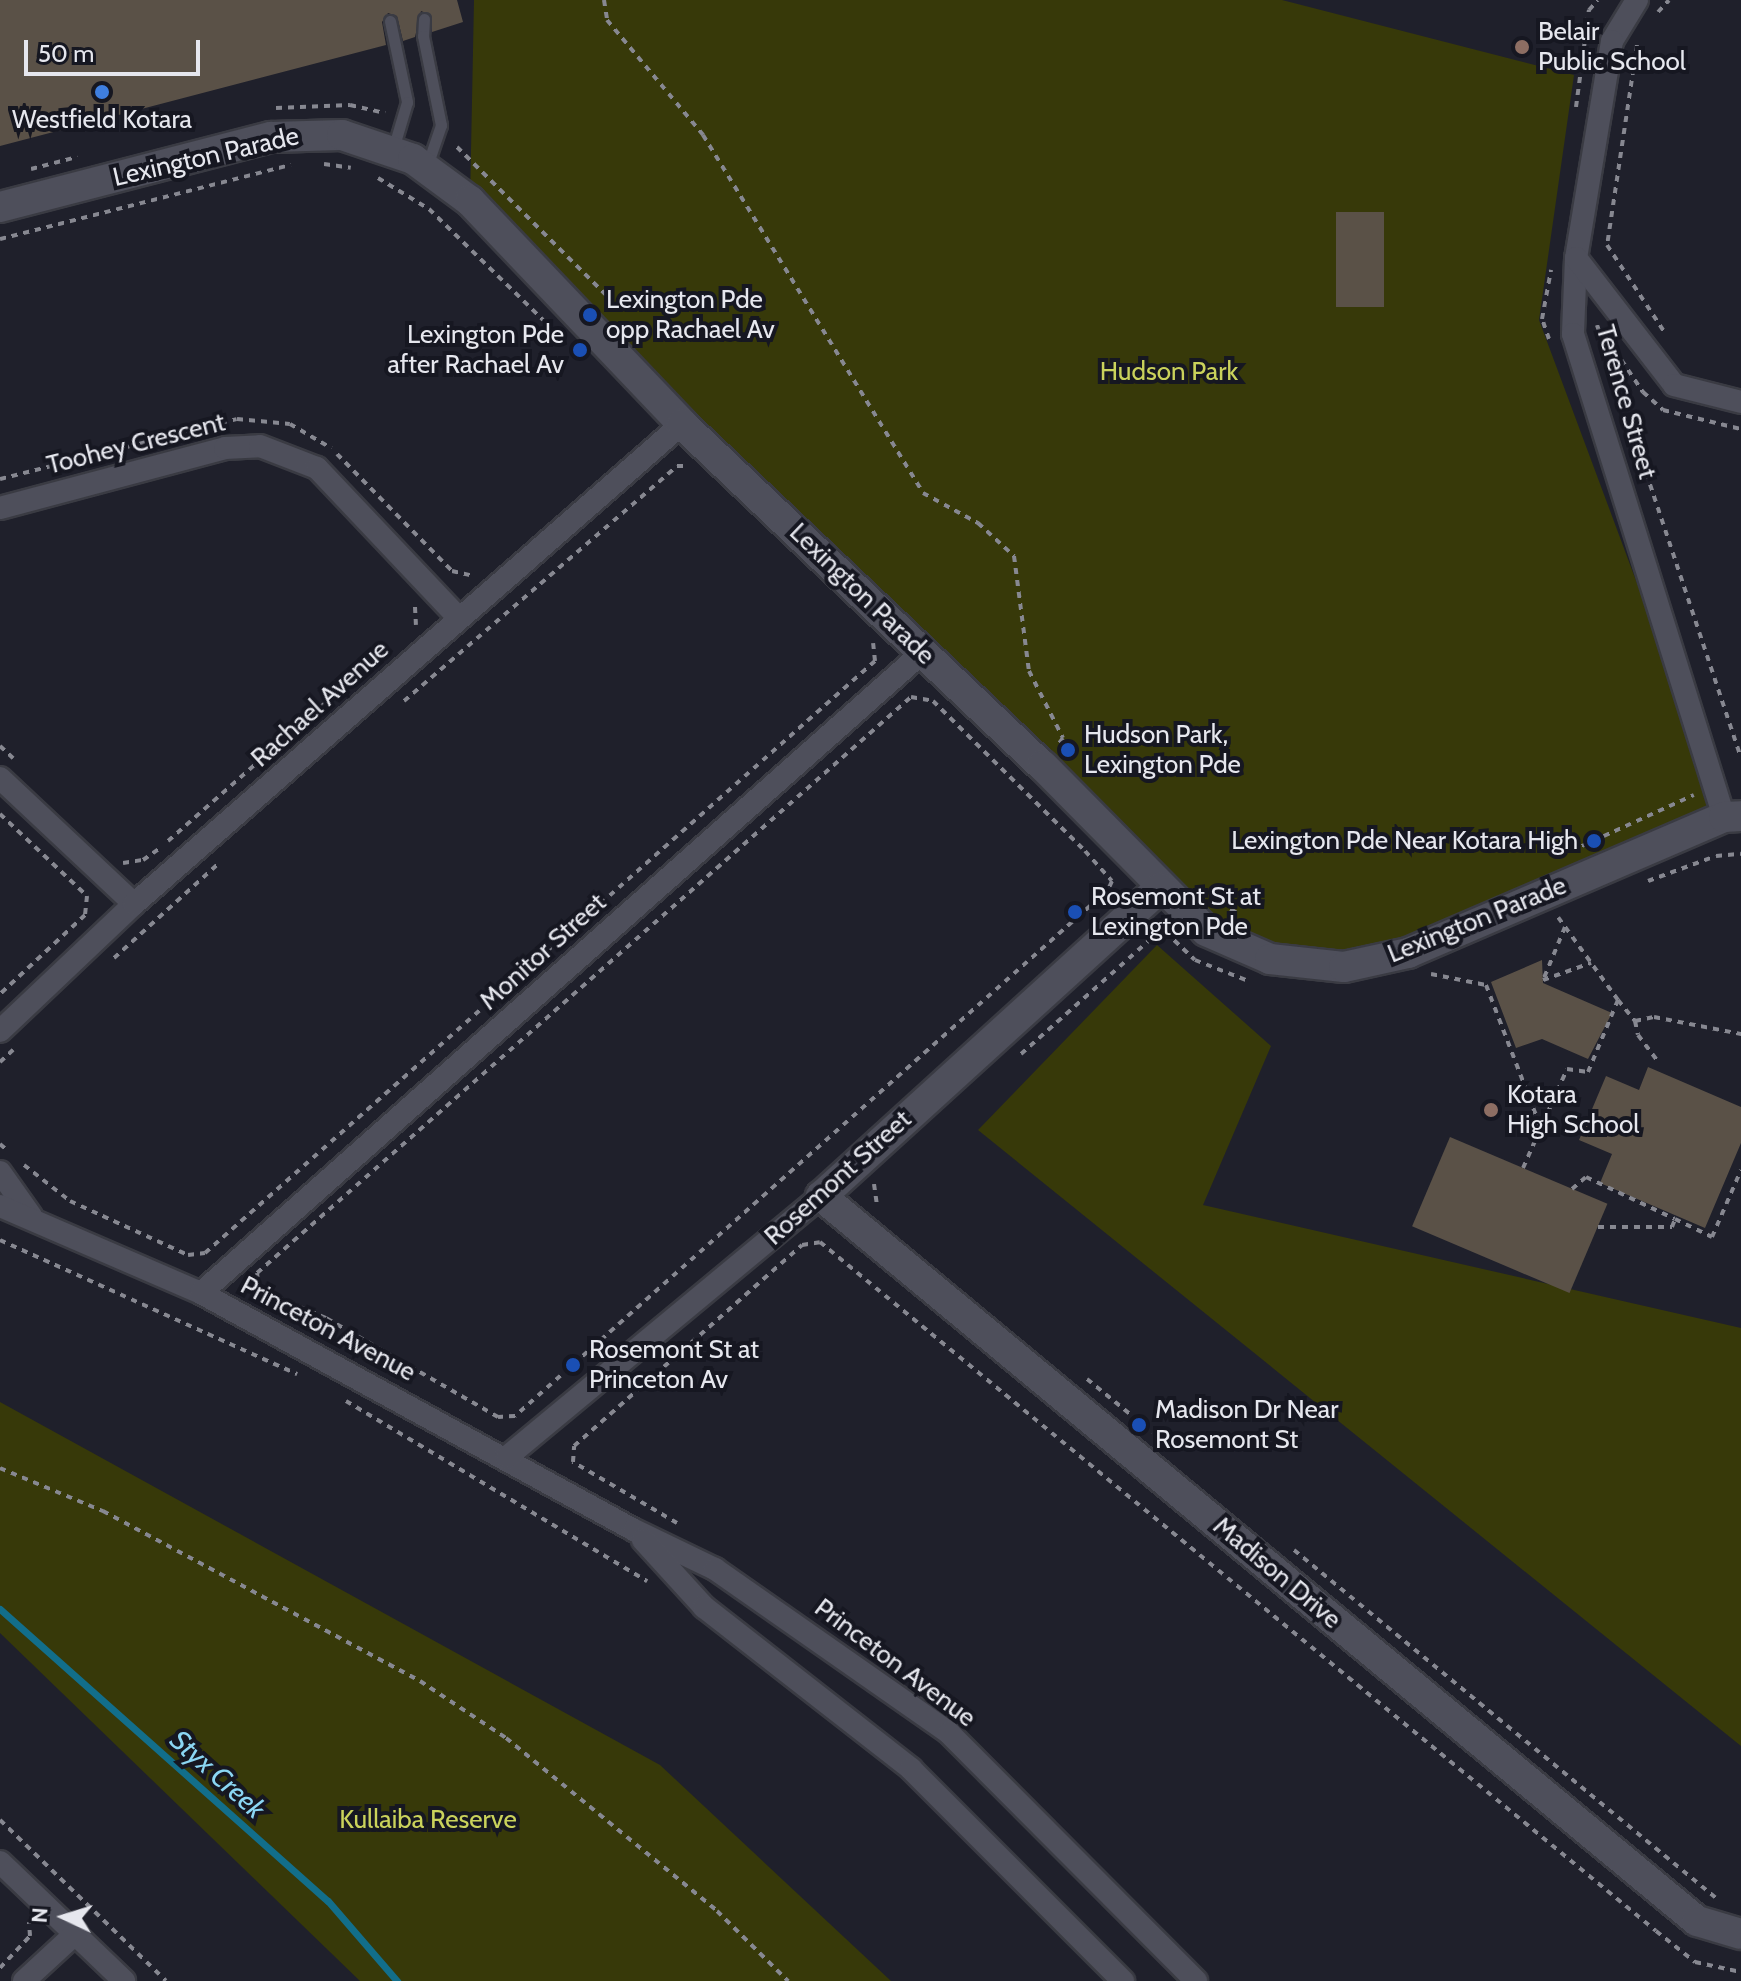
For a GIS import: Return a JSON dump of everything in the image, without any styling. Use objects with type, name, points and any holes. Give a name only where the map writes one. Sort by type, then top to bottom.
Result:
[{"type":"main road","name":"Lexington Parade","points":[[0,207],[271,137],[342,135],[393,150],[426,168],[470,201],[682,424],[923,652],[1056,756],[1160,888],[1206,931],[1270,959],[1344,967],[1408,953],[1732,816]]},
{"type":"main road","name":"Rosemont Street","points":[[821,1196],[1160,888]]},
{"type":"main road","name":"Madison Drive","points":[[821,1196],[1697,1921],[1735,1921]]},
{"type":"street","name":"Terence Street","points":[[1637,0],[1612,41],[1576,258],[1573,334],[1732,816]]},
{"type":"street","points":[[1576,258],[1674,385],[1741,402]]},
{"type":"street","name":"Rachael Avenue","points":[[0,1031],[134,904],[458,617],[682,424]]},
{"type":"street","name":"Toohey Crescent","points":[[0,508],[225,448],[260,446],[317,468],[458,617]]},
{"type":"street","name":"Monitor Street","points":[[201,1293],[923,652]]},
{"type":"street","points":[[0,778],[134,904]]},
{"type":"street","points":[[5,1163],[31,1216]]},
{"type":"street","name":"Rosemont Street","points":[[507,1457],[821,1196]]},
{"type":"street","name":"Princeton Avenue","points":[[0,1206],[31,1216],[201,1293],[507,1457],[634,1530],[715,1569],[949,1733],[1196,1981]]},
{"type":"street","name":"Princeton Avenue","points":[[634,1530],[704,1607],[911,1769],[1123,1981]]},
{"type":"street","points":[[0,1862],[124,1981]]},
{"type":"street","points":[[24,1981],[76,1933]]},
{"type":"lane","points":[[424,19],[423,36],[441,125],[426,168]]},
{"type":"lane","points":[[390,21],[407,102],[393,150]]},
{"type":"path","points":[[604,0],[607,20],[703,135],[923,493],[978,523],[1014,556],[1029,671],[1063,738],[1056,756]]},
{"type":"path","points":[[1651,19],[1669,0]]},
{"type":"path","points":[[1638,42],[1607,245],[1668,338]]},
{"type":"path","points":[[457,147],[607,296]]},
{"type":"path","points":[[0,239],[300,165]]},
{"type":"path","points":[[312,165],[353,169],[401,188],[429,209],[545,322]]},
{"type":"path","points":[[1594,315],[1741,757]]},
{"type":"path","points":[[0,479],[172,434],[261,418],[290,424],[322,441],[452,571],[474,576],[486,566]]},
{"type":"path","points":[[400,704],[677,466],[691,466]]},
{"type":"path","points":[[407,633],[417,625],[413,603]]},
{"type":"path","points":[[21,1162],[70,1201],[188,1255],[205,1253],[875,661],[875,645],[865,635]]},
{"type":"path","points":[[920,684],[920,698]]},
{"type":"path","points":[[124,864],[157,850],[343,688]]},
{"type":"path","points":[[911,697],[920,698],[933,701],[1112,881],[1108,890],[826,1145],[515,1416],[498,1417],[326,1318],[259,1289],[257,1273],[911,697]]},
{"type":"path","points":[[1549,862],[1693,796],[1697,788]]},
{"type":"path","points":[[0,814],[87,896],[85,915],[0,994]]},
{"type":"path","points":[[1644,883],[1716,856],[1741,854]]},
{"type":"path","points":[[108,963],[219,863]]},
{"type":"path","points":[[1204,888],[1242,917]]},
{"type":"path","points":[[1571,910],[1556,915],[1635,1021],[1638,1035],[1657,1060]]},
{"type":"path","points":[[1565,927],[1543,980],[1591,963]]},
{"type":"path","points":[[1018,1056],[1153,937],[1166,934]]},
{"type":"path","points":[[1431,974],[1486,985],[1541,1128]]},
{"type":"path","points":[[1523,1168],[1567,1069],[1588,1072],[1618,1000]]},
{"type":"path","points":[[1635,1021],[1654,1017],[1741,1034]]},
{"type":"path","points":[[0,1062],[21,1043]]},
{"type":"path","points":[[0,1144],[5,1163]]},
{"type":"path","points":[[1572,1189],[1586,1177],[1712,1237],[1741,1170]]},
{"type":"path","points":[[886,1173],[874,1183],[874,1203],[886,1213]]},
{"type":"path","points":[[1598,1227],[1672,1227],[1675,1219]]},
{"type":"path","points":[[0,1240],[308,1379]]},
{"type":"path","points":[[687,1530],[573,1462],[574,1446],[802,1245],[820,1242],[1695,1962],[1741,1972]]},
{"type":"path","points":[[1082,1374],[1165,1443]]},
{"type":"path","points":[[334,1394],[654,1586]]},
{"type":"path","points":[[0,1468],[103,1511],[420,1681],[506,1738],[717,1911],[788,1981]]},
{"type":"path","points":[[1281,1539],[1735,1921]]},
{"type":"path","points":[[0,1820],[166,1981]]},
{"type":"path","points":[[0,1968],[30,1936],[29,1918]]},
{"type":"green space","name":"Hudson Park","points":[[474,0],[1282,0],[1574,75],[1539,320],[1724,817],[1344,967],[1206,931],[470,201]]},
{"type":"green space","points":[[1157,945],[1271,1046],[1203,1205],[1741,1328],[1741,1746],[978,1130]]},
{"type":"green space","name":"Kullaiba Reserve","points":[[0,1402],[660,1765],[891,1981],[360,1981],[0,1633]]},
{"type":"building","name":"Westfield Kotara","points":[[0,0],[457,0],[463,22],[432,32],[431,15],[421,11],[415,37],[403,41],[397,16],[388,13],[382,22],[386,45],[0,146]]},
{"type":"building","points":[[1336,212],[1384,212],[1384,307],[1336,307]]},
{"type":"building","points":[[1542,960],[1543,983],[1612,1013],[1588,1059],[1542,1039],[1516,1048],[1491,982]]},
{"type":"building","points":[[1648,1067],[1741,1107],[1741,1143],[1705,1228],[1600,1183],[1612,1154],[1579,1140],[1606,1076],[1639,1090]]},
{"type":"building","points":[[1450,1137],[1607,1204],[1570,1293],[1412,1226]]},
{"type":"waterway","name":"Styx Creek","points":[[0,1609],[328,1901],[397,1981]]},
{"type":"place","name":"Belair Public School","points":[[1522,47]]},
{"type":"place","name":"Westfield Kotara","points":[[102,92]]},
{"type":"place","name":"Lexington Pde opp Rachael Av","points":[[590,315]]},
{"type":"place","name":"Lexington Pde after Rachael Av","points":[[580,350]]},
{"type":"place","name":"Hudson Park, Lexington Pde","points":[[1068,750]]},
{"type":"place","name":"Lexington Pde Near Kotara High","points":[[1594,841]]},
{"type":"place","name":"Rosemont St at Lexington Pde","points":[[1075,912]]},
{"type":"place","name":"Kotara High School","points":[[1491,1110]]},
{"type":"place","name":"Rosemont St at Princeton Av","points":[[573,1365]]},
{"type":"place","name":"Madison Dr Near Rosemont St","points":[[1139,1425]]}]
